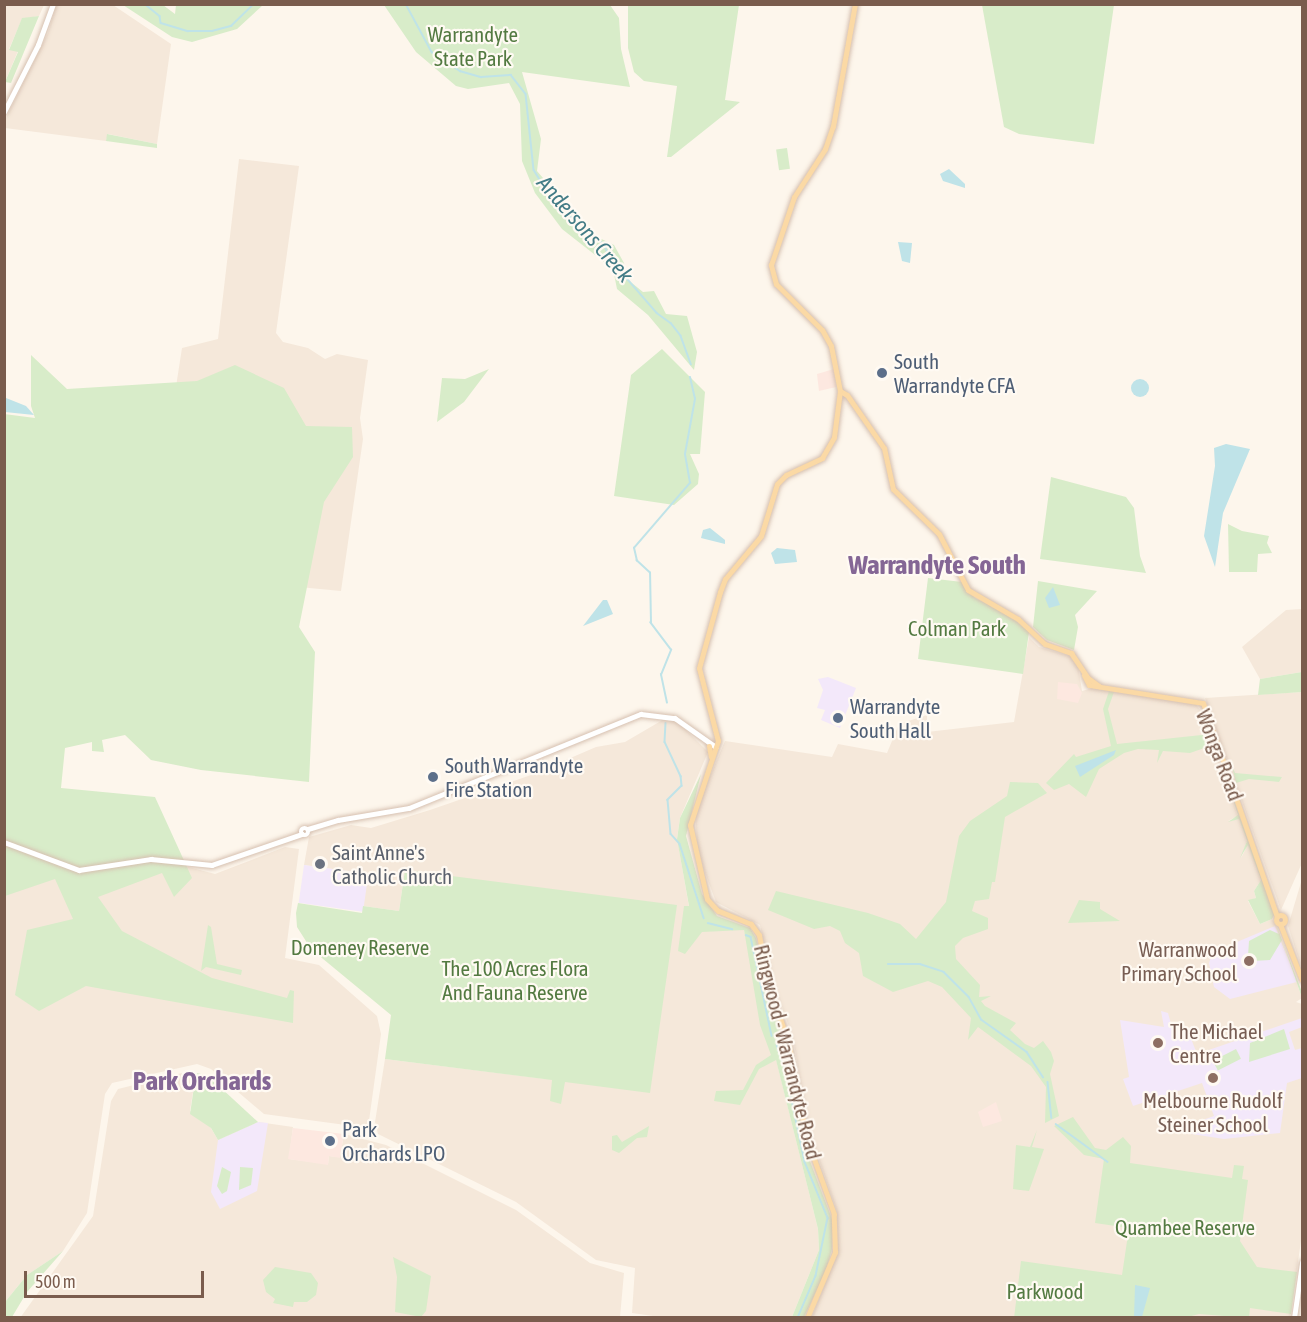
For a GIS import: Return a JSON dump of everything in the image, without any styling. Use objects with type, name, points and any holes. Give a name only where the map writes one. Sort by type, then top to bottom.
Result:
[{"type":"main road","points":[[4,112],[35,52],[53,4]]},
{"type":"main road","points":[[4,842],[79,870],[151,859],[212,865],[326,823],[409,808],[641,714],[675,718],[713,747],[718,738],[699,668],[720,591],[725,579],[761,536],[777,484],[786,475],[822,458],[832,445],[840,392],[828,340],[776,284],[771,265],[794,196],[825,149],[833,126],[855,4]]},
{"type":"main road","points":[[840,392],[848,398]]},
{"type":"main road","points":[[839,400],[848,398]]},
{"type":"main road","name":"Wonga Road","points":[[848,398],[886,451],[893,489],[939,534],[968,590],[1018,619],[1045,644],[1071,653],[1089,681],[1100,686],[1196,699],[1204,705],[1302,980]]},
{"type":"main road","points":[[704,738],[713,742],[718,738]]},
{"type":"main road","name":"Ringwood - Warrandyte Road","points":[[713,747],[690,825],[705,891],[715,909],[747,921],[759,935],[770,987],[788,1041],[806,1137],[836,1225],[832,1264],[807,1317]]},
{"type":"main road","points":[[1294,1317],[1302,1263]]},
{"type":"shaded area","points":[[5,5],[44,5],[39,16],[22,19],[9,49],[18,51],[5,82]]},
{"type":"shaded area","points":[[56,5],[113,5],[171,44],[157,144],[108,134],[106,141],[5,128],[5,120],[48,33]]},
{"type":"shaded area","points":[[239,159],[299,166],[276,333],[283,342],[308,348],[325,359],[337,354],[368,360],[360,418],[363,439],[341,591],[299,587],[168,438],[182,348],[218,339]]},
{"type":"shaded area","points":[[834,369],[836,387],[819,391],[817,374]]},
{"type":"shaded area","points":[[1302,609],[1302,672],[1260,679],[1242,647],[1286,610]]},
{"type":"shaded area","points":[[1029,637],[1039,647],[1069,656],[1078,666],[1082,691],[1093,688],[1195,703],[1205,717],[1238,816],[1228,821],[1239,819],[1247,841],[1241,858],[1248,844],[1261,880],[1254,891],[1256,898],[1248,901],[1260,924],[1272,919],[1277,927],[1302,998],[1296,1002],[1302,1004],[1302,1234],[1290,1317],[812,1317],[838,1251],[837,1211],[810,1134],[793,1038],[771,975],[760,925],[716,902],[698,854],[695,812],[725,741],[832,757],[838,744],[887,753],[899,724],[927,715],[927,732],[1014,722]]},
{"type":"shaded area","points":[[828,677],[856,688],[840,728],[821,720],[825,710],[817,708],[823,690],[818,679]]},
{"type":"shaded area","points":[[1058,682],[1077,684],[1082,693],[1078,703],[1057,699]]},
{"type":"shaded area","points":[[1302,692],[1302,863],[1281,910],[1205,698]]},
{"type":"shaded area","points":[[666,718],[679,723],[708,752],[680,818],[677,838],[689,907],[744,930],[818,1229],[819,1250],[792,1317],[667,1318],[632,1313],[635,1268],[596,1260],[516,1202],[378,1134],[375,1122],[385,1059],[546,1079],[405,870],[399,911],[363,906],[368,874],[304,865],[309,837],[351,825],[371,828],[430,810],[531,775],[596,747],[625,742]]},
{"type":"shaded area","points":[[5,844],[181,865],[215,874],[285,847],[299,849],[285,958],[319,965],[377,1016],[381,1034],[368,1128],[264,1114],[211,1069],[197,1064],[112,1083],[105,1094],[87,1213],[63,1251],[27,1275],[5,1302]]},
{"type":"shaded area","points":[[304,865],[368,874],[363,912],[299,903]]},
{"type":"shaded area","points":[[1302,879],[1302,969],[1288,926]]},
{"type":"shaded area","name":"Warranwood Primary School","points":[[1275,926],[1297,982],[1230,999],[1214,987],[1209,963],[1213,952]]},
{"type":"shaded area","name":"Melbourne Rudolf Steiner School","points":[[1161,1011],[1168,1013],[1173,1031],[1187,1028],[1197,1054],[1302,1018],[1302,1027],[1289,1032],[1295,1050],[1302,1048],[1302,1078],[1287,1083],[1280,1133],[1224,1139],[1185,1133],[1186,1126],[1214,1116],[1202,1083],[1133,1106],[1123,1079],[1129,1077],[1120,1020],[1164,1027]]},
{"type":"shaded area","points":[[186,1072],[196,1073],[190,1111],[209,1125],[218,1140],[258,1122],[293,1127],[289,1159],[328,1164],[329,1156],[340,1157],[344,1134],[386,1145],[516,1210],[590,1263],[624,1273],[620,1317],[20,1318],[93,1216],[111,1101],[118,1089]]},
{"type":"shaded area","points":[[996,1102],[1002,1121],[983,1127],[978,1112]]},
{"type":"shaded area","points":[[258,1122],[268,1123],[257,1191],[220,1209],[211,1192],[218,1140]]},
{"type":"shaded area","points":[[293,1128],[344,1134],[340,1158],[329,1156],[328,1165],[288,1159]]},
{"type":"green space","points":[[123,5],[163,5],[175,14],[176,5],[263,5],[237,29],[192,42],[172,37]]},
{"type":"green space","name":"Warrandyte State Park","points":[[384,5],[610,5],[619,18],[621,49],[630,87],[522,72],[541,139],[537,171],[591,234],[614,245],[624,263],[627,279],[643,292],[654,291],[666,314],[687,316],[697,352],[694,370],[648,315],[617,289],[613,269],[562,229],[535,193],[522,161],[520,104],[509,83],[468,89],[456,86],[416,52]]},
{"type":"green space","points":[[628,5],[739,5],[725,100],[740,102],[671,157],[667,157],[677,86],[644,81],[634,72],[628,48]]},
{"type":"green space","points":[[982,5],[1114,5],[1094,144],[1019,134],[1004,127]]},
{"type":"green space","points":[[39,16],[11,83],[5,82],[18,52],[9,50],[22,18]]},
{"type":"green space","points":[[107,134],[157,144],[157,148],[106,141]]},
{"type":"green space","points":[[787,148],[790,169],[779,170],[776,150]]},
{"type":"green space","points":[[662,349],[705,392],[700,454],[690,454],[699,474],[698,484],[674,505],[614,496],[631,375]]},
{"type":"green space","points":[[31,355],[67,389],[197,381],[235,365],[284,388],[306,426],[352,427],[353,457],[324,502],[299,627],[315,652],[309,782],[201,770],[151,760],[125,735],[102,740],[104,752],[92,751],[92,742],[65,748],[61,788],[155,797],[192,878],[174,897],[162,873],[98,897],[122,931],[212,978],[287,998],[290,990],[294,991],[293,1023],[86,986],[39,1011],[15,995],[27,930],[73,919],[55,879],[5,896],[4,414],[35,418],[31,406]]},
{"type":"green space","points":[[489,369],[464,402],[437,422],[442,378],[465,379]]},
{"type":"green space","points":[[1051,477],[1126,497],[1134,508],[1140,556],[1146,573],[1040,559]]},
{"type":"green space","points":[[1228,524],[1242,531],[1269,536],[1267,543],[1272,553],[1258,554],[1257,572],[1229,572]]},
{"type":"green space","name":"Colman Park","points":[[928,578],[962,582],[975,598],[1018,619],[1029,632],[1023,674],[918,659]]},
{"type":"green space","points":[[1038,581],[1097,591],[1075,615],[1078,627],[1074,650],[1047,640],[1033,627]]},
{"type":"green space","points":[[1302,672],[1302,692],[1258,695],[1260,679]]},
{"type":"green space","points":[[1109,691],[1114,692],[1108,709],[1117,744],[1211,734],[1218,758],[1213,745],[1190,753],[1163,751],[1157,763],[1159,750],[1138,749],[1124,753],[1099,769],[1086,797],[1069,784],[1054,790],[1046,783],[1074,754],[1076,757],[1111,746],[1103,709]]},
{"type":"green space","points":[[1220,763],[1275,913],[1272,919],[1260,924],[1248,900],[1256,898],[1254,891],[1261,880],[1248,845],[1240,858],[1247,841],[1239,819],[1228,822],[1238,815]]},
{"type":"green space","points":[[1232,766],[1235,773],[1282,777],[1279,782],[1249,779],[1236,783]]},
{"type":"green space","points":[[701,774],[686,836],[702,894],[717,916],[750,928],[756,938],[786,1050],[808,1156],[832,1219],[832,1249],[826,1271],[804,1317],[792,1317],[819,1250],[818,1229],[776,1060],[759,1069],[740,1105],[714,1101],[716,1091],[743,1090],[756,1065],[771,1055],[760,1025],[744,930],[702,932],[685,954],[678,951],[684,906],[689,906],[677,839],[680,818]]},
{"type":"green space","points":[[1010,782],[1038,783],[1047,793],[1005,817],[995,882],[992,882],[989,899],[975,901],[972,911],[988,918],[988,929],[963,938],[955,946],[956,959],[980,985],[979,997],[991,996],[981,1001],[985,1006],[1016,1023],[1010,1030],[1025,1044],[1034,1048],[1043,1041],[1051,1052],[1054,1061],[1050,1074],[1059,1116],[1045,1123],[1046,1087],[1031,1066],[978,1027],[968,1040],[971,1018],[942,987],[928,981],[893,992],[863,976],[859,953],[845,943],[840,931],[830,926],[814,929],[768,910],[776,891],[868,913],[900,924],[916,939],[946,902],[959,836],[970,821],[1007,796]]},
{"type":"green space","name":"The 100 Acres Flora And Fauna Reserve","points":[[405,870],[677,905],[650,1093],[565,1082],[561,1104],[550,1101],[552,1080],[385,1059],[391,1015],[311,949],[297,927],[296,913],[298,903],[362,913],[363,906],[399,911]]},
{"type":"green space","points":[[1079,900],[1100,902],[1100,909],[1120,921],[1068,923]]},
{"type":"green space","points":[[208,925],[211,927],[217,964],[242,970],[241,975],[206,967],[201,971]]},
{"type":"green space","points":[[1277,927],[1282,940],[1270,960],[1253,961],[1248,956],[1249,941],[1270,930],[1279,934]]},
{"type":"green space","points":[[1282,940],[1302,992],[1302,998]]},
{"type":"green space","points":[[1284,1029],[1290,1049],[1249,1062],[1250,1043]]},
{"type":"green space","points":[[1236,1049],[1241,1059],[1218,1071],[1213,1061]]},
{"type":"green space","points":[[196,1073],[207,1075],[258,1122],[218,1140],[211,1128],[190,1114]]},
{"type":"green space","name":"Quambee Reserve","points":[[1073,1117],[1095,1148],[1106,1150],[1123,1137],[1131,1146],[1130,1163],[1232,1178],[1234,1165],[1244,1166],[1242,1179],[1248,1180],[1240,1241],[1257,1267],[1297,1272],[1291,1314],[1250,1308],[1249,1318],[1199,1314],[1184,1318],[1014,1318],[1021,1261],[1122,1275],[1129,1228],[1095,1223],[1104,1159],[1084,1155],[1054,1126]]},
{"type":"green space","points":[[649,1126],[647,1137],[637,1138],[619,1153],[612,1150],[612,1136],[617,1135],[622,1142]]},
{"type":"green space","points":[[1037,1130],[1032,1147],[1044,1149],[1029,1191],[1013,1189],[1016,1145],[1030,1147]]},
{"type":"green space","points":[[222,1167],[231,1172],[227,1191],[222,1194],[217,1186]]},
{"type":"green space","points":[[240,1167],[253,1168],[251,1185],[239,1190]]},
{"type":"green space","points":[[63,1251],[27,1292],[12,1317],[5,1317],[5,1302],[27,1275]]},
{"type":"green space","points":[[393,1257],[431,1276],[426,1311],[421,1317],[395,1312],[397,1277]]},
{"type":"green space","points":[[275,1267],[311,1273],[318,1283],[316,1295],[307,1302],[294,1302],[293,1307],[273,1303],[275,1299],[266,1292],[263,1280]]},
{"type":"water","points":[[949,169],[965,184],[965,188],[943,181],[940,174]]},
{"type":"water","points":[[898,242],[912,243],[910,263],[902,261]]},
{"type":"water","points":[[1140,379],[1146,382],[1149,388],[1146,394],[1140,397],[1134,394],[1131,388],[1134,382]]},
{"type":"water","points":[[6,398],[26,406],[34,415],[5,412]]},
{"type":"water","points":[[1226,444],[1250,449],[1223,513],[1215,567],[1204,536],[1215,466],[1214,448]]},
{"type":"water","points":[[710,528],[725,540],[725,544],[701,538],[703,530]]},
{"type":"water","points":[[777,548],[795,550],[797,562],[775,564],[771,553]]},
{"type":"water","points":[[1053,587],[1060,605],[1049,608],[1045,598]]},
{"type":"water","points":[[603,600],[607,600],[613,614],[583,626]]},
{"type":"water","points":[[1116,750],[1114,755],[1080,777],[1075,766]]},
{"type":"water","points":[[1135,1285],[1150,1288],[1142,1317],[1134,1317]]},
{"type":"waterway","name":"Andersons Creek","points":[[145,4],[160,16],[161,23],[188,31],[212,31],[231,26],[254,4]]},
{"type":"waterway","name":"Andersons Creek","points":[[406,4],[432,52],[460,71],[481,77],[511,75],[526,94],[534,170],[544,186],[573,219],[604,244],[611,260],[657,313],[671,323],[681,336],[691,364]]},
{"type":"waterway","name":"Andersons Creek","points":[[667,703],[661,675],[671,650],[651,623],[650,573],[637,561],[634,548],[690,483],[685,454],[695,399],[690,378]]},
{"type":"waterway","name":"Andersons Creek","points":[[666,723],[665,742],[681,776],[682,786],[668,800],[671,834],[680,844],[704,918]]},
{"type":"waterway","name":"Andersons Creek","points":[[708,923],[732,929]]},
{"type":"waterway","name":"Andersons Creek","points":[[746,935],[751,937],[772,1036]]},
{"type":"waterway","points":[[888,964],[920,964],[944,972],[969,997],[982,1020],[1027,1052],[1043,1077]]},
{"type":"waterway","name":"Andersons Creek","points":[[777,1045],[786,1071],[805,1162],[828,1218],[816,1276],[798,1318]]},
{"type":"waterway","name":"Andersons Creek","points":[[1048,1082],[1052,1118]]},
{"type":"waterway","points":[[1056,1124],[1108,1162]]},
{"type":"place","name":"South Warrandyte CFA","points":[[882,373]]},
{"type":"place","name":"Warrandyte South Hall","points":[[838,718]]},
{"type":"place","name":"South Warrandyte Fire Station","points":[[433,777]]},
{"type":"place","name":"Saint Anne's Catholic Church","points":[[320,864]]},
{"type":"place","name":"Warranwood Primary School","points":[[1249,961]]},
{"type":"place","name":"The Michael Centre","points":[[1158,1043]]},
{"type":"place","name":"Melbourne Rudolf Steiner School","points":[[1213,1078]]},
{"type":"place","name":"Park Orchards LPO","points":[[330,1141]]},
{"type":"district","name":"Warrandyte South","points":[[937,565]]},
{"type":"district","name":"Park Orchards","points":[[202,1081]]},
{"type":"park label","name":"Domeney Reserve","points":[[360,947]]},
{"type":"park label","name":"Parkwood","points":[[1045,1291]]}]
